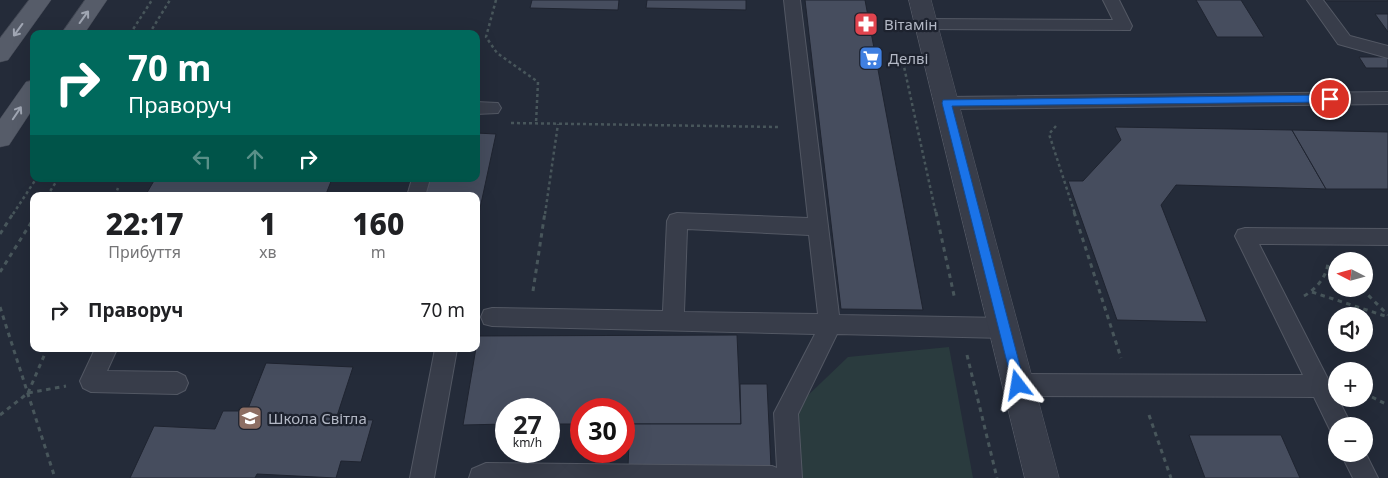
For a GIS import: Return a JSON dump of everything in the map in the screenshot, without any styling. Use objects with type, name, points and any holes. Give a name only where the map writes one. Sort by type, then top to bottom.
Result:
[{"type":"main road","points":[[0,54],[40,0]]},
{"type":"main road","points":[[75,30],[96,0]]},
{"type":"main road","points":[[0,138],[30,94]]},
{"type":"street","points":[[924,12],[1042,478]]},
{"type":"lane","points":[[790,478],[786,413],[830,326],[792,0]]},
{"type":"lane","points":[[924,12],[1124,26],[1111,0]]},
{"type":"lane","points":[[1316,0],[1344,40],[1388,52]]},
{"type":"lane","points":[[946,103],[1388,98]]},
{"type":"lane","points":[[673,322],[677,221],[817,227]]},
{"type":"lane","points":[[1336,417],[1245,236],[1388,237]]},
{"type":"lane","points":[[492,317],[830,326],[1004,328]]},
{"type":"lane","points":[[105,352],[91,381],[177,383]]},
{"type":"lane","points":[[422,478],[445,352]]},
{"type":"lane","points":[[1018,385],[1320,386]]},
{"type":"lane","points":[[1358,462],[1366,478]]},
{"type":"lane","points":[[481,478],[486,475],[772,478]]},
{"type":"path","points":[[133,30],[152,0]]},
{"type":"path","points":[[151,30],[170,0]]},
{"type":"path","points":[[496,0],[486,37],[497,53],[538,82],[536,123]]},
{"type":"path","points":[[902,58],[960,326],[997,478]]},
{"type":"path","points":[[484,108],[506,123],[806,127]]},
{"type":"path","points":[[1061,120],[1049,134],[1122,359],[1139,386],[1171,478]]},
{"type":"path","points":[[529,318],[558,124]]},
{"type":"path","points":[[0,234],[34,182]]},
{"type":"path","points":[[116,192],[118,188]]},
{"type":"path","points":[[0,272],[30,224]]},
{"type":"path","points":[[1312,292],[1388,316]]},
{"type":"path","points":[[1371,298],[1388,316]]},
{"type":"path","points":[[0,307],[55,478]]},
{"type":"path","points":[[28,393],[47,352]]},
{"type":"path","points":[[0,415],[28,393],[91,381]]},
{"type":"path","points":[[1373,398],[1388,405]]},
{"type":"shaded area","points":[[949,347],[973,478],[790,478],[800,403],[848,357]]},
{"type":"building","points":[[532,0],[619,0],[618,10],[530,8]]},
{"type":"building","points":[[647,0],[746,0],[746,10],[646,8]]},
{"type":"building","points":[[805,0],[865,0],[923,310],[841,309]]},
{"type":"building","points":[[1196,0],[1241,0],[1264,37],[1217,37]]},
{"type":"building","points":[[1388,0],[1388,1],[1326,1]]},
{"type":"building","points":[[1375,14],[1388,14],[1388,32]]},
{"type":"building","points":[[1359,57],[1388,57],[1388,68],[1366,68]]},
{"type":"building","points":[[1115,127],[1292,130],[1326,189],[1176,185],[1161,205],[1207,322],[1117,320],[1068,181],[1083,181],[1121,140]]},
{"type":"building","points":[[1292,130],[1388,132],[1388,189],[1326,189]]},
{"type":"building","points":[[480,133],[496,134],[480,208],[480,192],[423,192],[426,182],[480,182]]},
{"type":"building","points":[[153,182],[331,182],[327,192],[147,192]]},
{"type":"building","points":[[737,335],[741,424],[635,424],[635,398],[570,398],[570,424],[560,424],[560,398],[495,398],[495,424],[463,425],[475,352],[480,352],[480,336]]},
{"type":"building","points":[[266,363],[353,367],[336,419],[373,420],[361,462],[341,461],[336,478],[257,474],[255,478],[130,478],[154,426],[215,429],[223,411],[247,411]]},
{"type":"building","points":[[740,384],[767,384],[771,467],[628,466],[628,463],[635,463],[635,424],[741,424]]},
{"type":"building","points":[[1189,435],[1281,435],[1300,478],[1205,478]]},
{"type":"place","name":"Вітамін","points":[[866,24]]},
{"type":"place","name":"Делві","points":[[871,58]]},
{"type":"place","name":"Школа Світла","points":[[250,418]]},
{"type":"route","points":[[1018,385],[946,103],[1330,99]]}]
